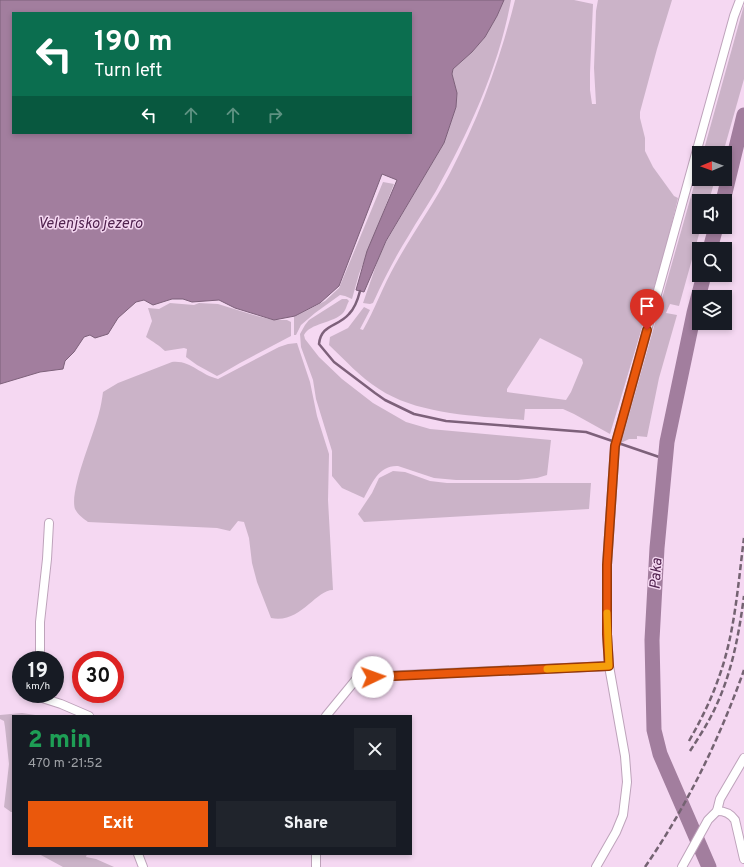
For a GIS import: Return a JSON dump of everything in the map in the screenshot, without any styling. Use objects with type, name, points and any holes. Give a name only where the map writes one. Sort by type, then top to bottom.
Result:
[{"type":"street","points":[[596,867],[616,832],[623,815],[627,782],[625,756],[609,666],[607,634],[607,565],[615,446],[734,16],[740,0]]},
{"type":"street","points":[[40,651],[40,622],[49,523]]},
{"type":"street","points":[[327,715],[358,677],[609,666]]},
{"type":"street","points":[[58,703],[87,715]]},
{"type":"street","points":[[682,867],[708,820],[717,811],[720,799],[744,758]]},
{"type":"street","points":[[717,811],[728,813],[735,820],[744,859]]},
{"type":"street","points":[[138,855],[143,867]]},
{"type":"street","points":[[316,855],[316,867]]},
{"type":"shaded area","points":[[504,0],[511,0],[499,50],[491,74],[460,146],[436,191],[394,260],[373,303],[363,303],[379,257],[386,242],[444,143],[456,107],[457,93],[452,74],[453,69],[472,52],[485,37]]},
{"type":"shaded area","points":[[515,0],[574,0],[593,4],[590,90],[592,104],[596,104],[594,68],[596,11],[598,0],[672,0],[657,49],[640,112],[640,118],[645,138],[645,151],[653,167],[674,196],[678,198],[665,251],[610,434],[563,409],[525,409],[524,420],[449,413],[412,404],[395,398],[379,389],[359,374],[329,345],[330,337],[348,328],[364,307],[370,310],[360,329],[363,330],[395,265],[461,152],[488,88],[503,45]],"holes":[[[540,338],[582,359],[583,363],[571,392],[566,400],[507,392],[507,389]]]},
{"type":"shaded area","points":[[744,5],[744,79],[725,146],[705,146]]},
{"type":"shaded area","points":[[383,182],[394,184],[359,274],[352,299],[340,295],[301,325],[296,335],[294,335],[294,317],[325,301],[339,288]]},
{"type":"shaded area","points":[[694,186],[713,186],[711,194],[692,194],[692,234],[699,234],[697,242],[692,242],[692,259],[679,306],[670,304],[666,313],[677,315],[659,378],[647,437],[637,436],[637,439],[629,439],[621,443]]},
{"type":"shaded area","points":[[342,299],[347,299],[349,301],[343,313],[334,319],[311,328],[304,335],[305,339],[319,357],[342,379],[373,403],[406,422],[430,429],[551,440],[547,475],[537,478],[518,480],[456,480],[434,478],[398,466],[391,466],[386,468],[377,476],[364,498],[342,488],[332,476],[332,451],[316,399],[313,380],[301,347],[300,334],[309,320]]},
{"type":"shaded area","points":[[170,303],[194,305],[199,303],[218,304],[274,320],[287,320],[291,322],[291,336],[217,376],[186,357],[187,349],[184,348],[165,351],[146,337],[152,321],[148,308],[159,309]]},
{"type":"shaded area","points":[[297,343],[310,382],[317,416],[329,454],[328,500],[333,590],[326,591],[299,612],[291,616],[282,619],[271,618],[257,582],[252,563],[249,538],[244,522],[238,521],[230,531],[217,528],[88,522],[78,513],[75,509],[74,501],[76,489],[99,413],[103,392],[118,383],[172,362],[185,363],[218,379],[279,347]]},
{"type":"shaded area","points":[[393,471],[405,472],[430,481],[447,483],[591,483],[589,509],[364,522],[358,514],[372,493],[379,478]]},
{"type":"shaded area","points":[[22,713],[35,715],[12,715],[12,812],[4,807],[9,764],[4,721],[0,719],[0,715]]},
{"type":"shaded area","points":[[41,855],[87,855],[86,857],[96,859],[114,867],[63,867]]},
{"type":"water","name":"Velenjsko jezero","points":[[0,0],[504,0],[485,37],[472,52],[453,69],[452,74],[457,93],[456,107],[444,143],[386,241],[364,292],[356,290],[367,251],[397,180],[382,174],[339,286],[320,303],[295,316],[274,320],[235,308],[219,300],[192,302],[183,299],[172,299],[153,305],[144,300],[136,302],[118,318],[108,334],[95,338],[90,335],[84,337],[74,352],[65,361],[63,369],[40,372],[0,384]]},
{"type":"waterway","name":"Paka","points":[[725,194],[744,115]]},
{"type":"waterway","name":"Paka","points":[[712,242],[714,234]]},
{"type":"waterway","name":"Paka","points":[[702,282],[694,313],[667,442],[657,548],[652,640],[654,730],[660,754],[709,867]]},
{"type":"waterway","points":[[360,291],[351,312],[345,318],[326,329],[320,338],[319,344],[334,362],[385,400],[414,414],[446,421],[586,432],[665,459]]},
{"type":"railway","points":[[689,741],[702,718],[716,685],[729,643],[744,538]]},
{"type":"railway","points":[[690,751],[704,729],[722,693],[731,666],[744,596]]},
{"type":"railway","points":[[645,867],[675,820],[701,772],[724,722],[744,670]]},
{"type":"slow traffic","points":[[547,669],[609,666],[607,613]]},
{"type":"route","points":[[373,677],[609,666],[607,634],[607,565],[615,446],[647,330]]}]
